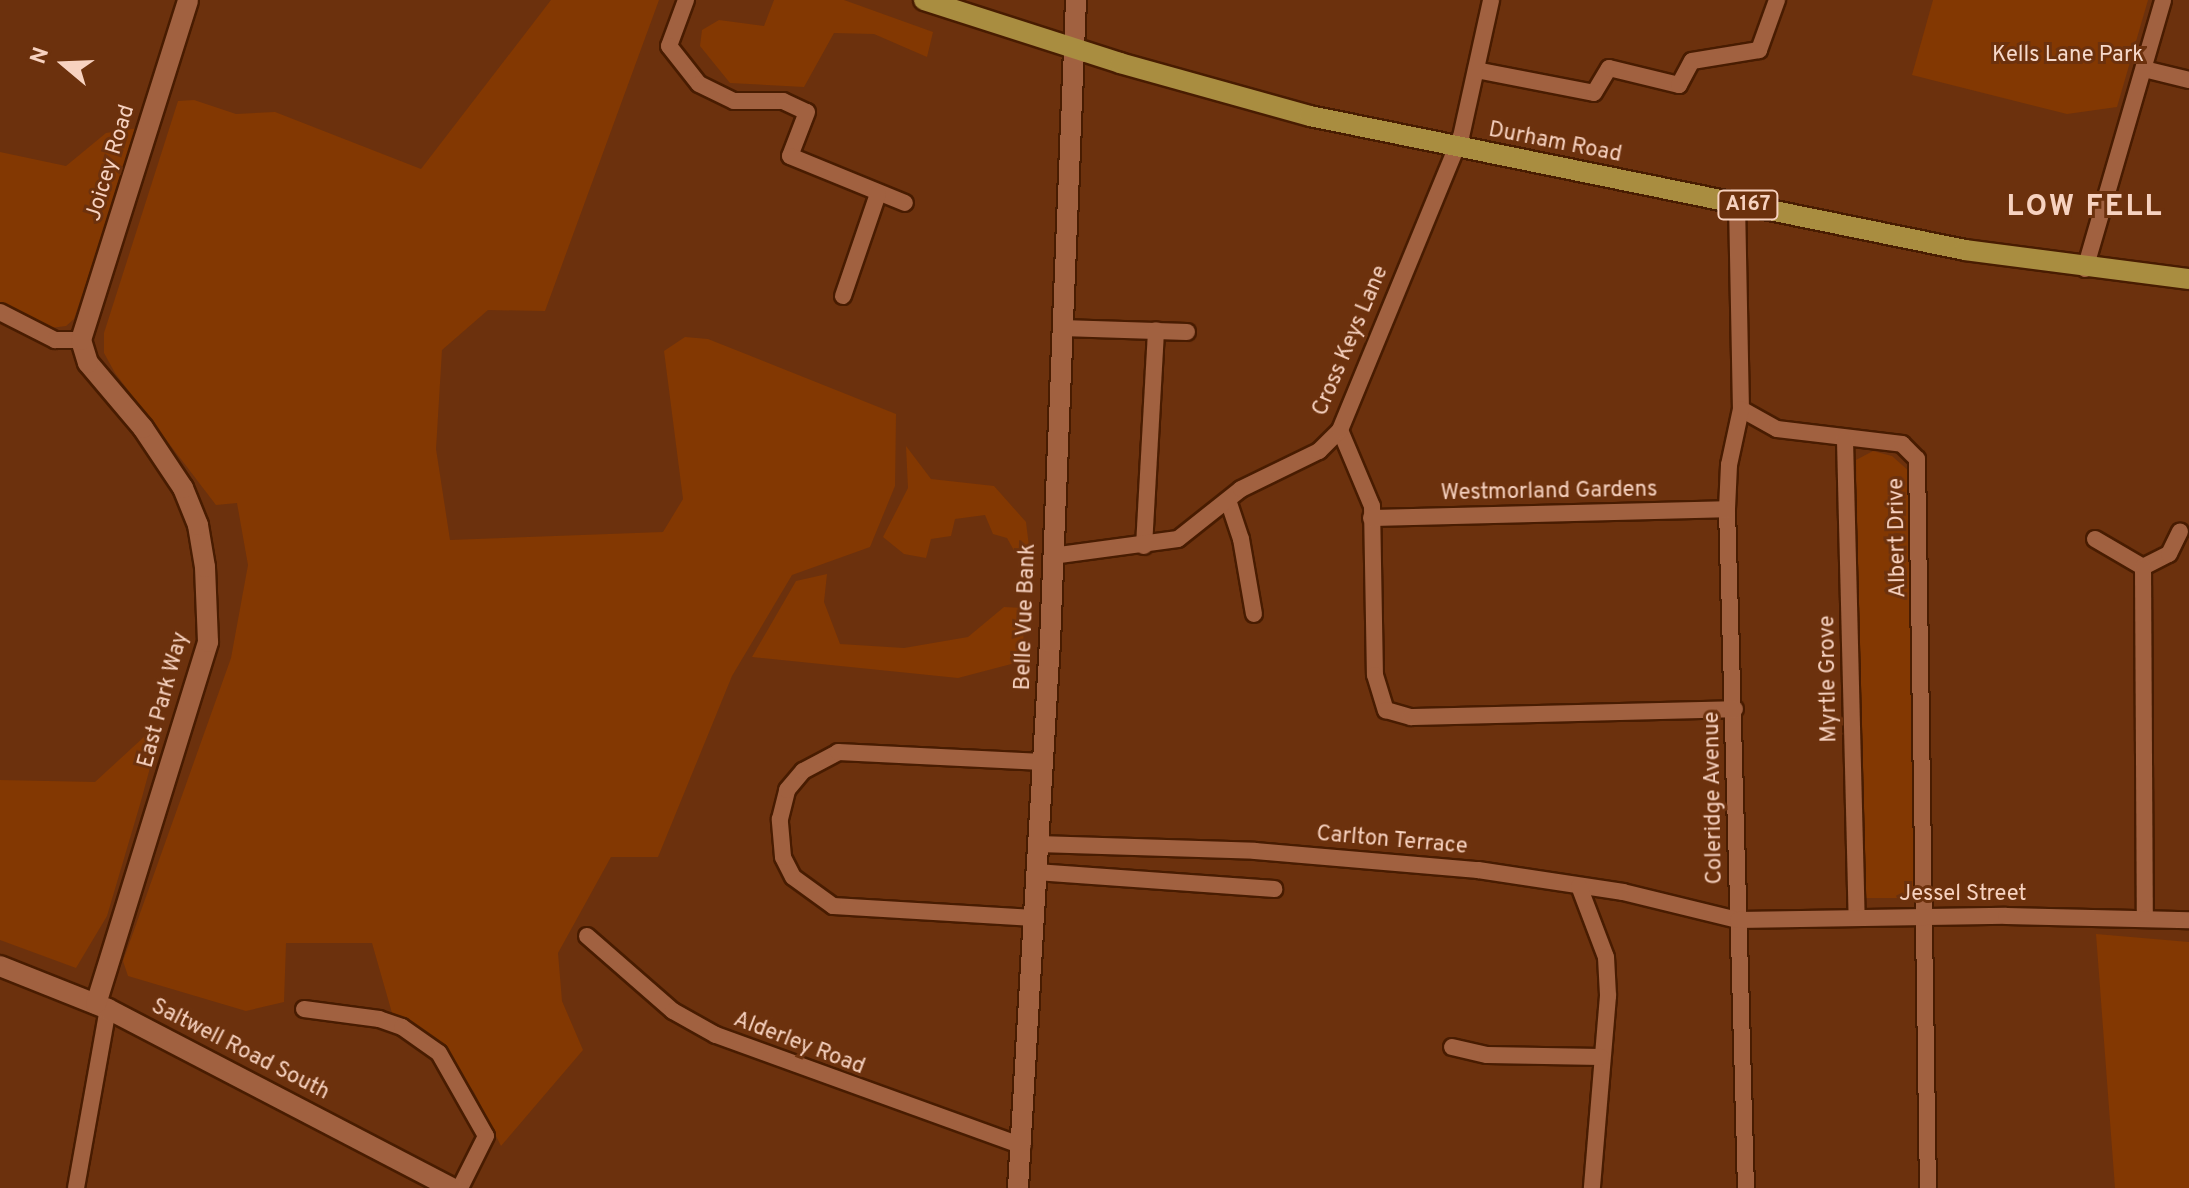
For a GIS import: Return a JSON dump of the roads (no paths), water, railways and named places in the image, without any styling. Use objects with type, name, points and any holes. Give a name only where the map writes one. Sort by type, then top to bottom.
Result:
[{"type":"main road","name":"Durham Road","points":[[924,0],[1272,107],[1456,148],[1965,250],[2085,269],[2189,279]]},
{"type":"street","name":"Joicey Road","points":[[81,340],[188,0]]},
{"type":"street","points":[[686,0],[669,46],[715,95],[734,101],[783,101],[807,112],[790,156],[905,203]]},
{"type":"street","name":"Belle Vue Bank","points":[[1018,1188],[1043,762],[1076,0]]},
{"type":"street","name":"Cross Keys Lane","points":[[1052,556],[1178,539],[1228,500],[1319,451],[1340,430],[1456,148],[1491,0]]},
{"type":"street","points":[[1476,70],[1594,93],[1609,68],[1679,85],[1692,61],[1759,50],[1777,0]]},
{"type":"street","points":[[2085,269],[2163,0]]},
{"type":"street","points":[[2144,69],[2189,80]]},
{"type":"street","points":[[843,296],[878,194]]},
{"type":"street","points":[[1737,203],[1741,409]]},
{"type":"street","points":[[0,312],[55,340],[81,340]]},
{"type":"street","points":[[1062,328],[1187,332]]},
{"type":"street","points":[[1144,546],[1156,330]]},
{"type":"street","name":"East Park Way","points":[[81,340],[88,363],[143,428],[183,488],[198,525],[209,609],[197,684],[102,1006]]},
{"type":"street","name":"Albert Drive","points":[[1741,409],[1777,429],[1845,440],[1902,444],[1917,459],[1928,1188]]},
{"type":"street","name":"Coleridge Avenue","points":[[1741,409],[1729,465],[1727,509],[1735,709],[1746,1188]]},
{"type":"street","points":[[1340,430],[1367,492],[1371,518],[1375,675],[1386,710],[1411,717],[1735,709]]},
{"type":"street","name":"Myrtle Grove","points":[[1845,440],[1857,918]]},
{"type":"street","points":[[1228,500],[1241,539],[1254,614]]},
{"type":"street","name":"Westmorland Gardens","points":[[1371,518],[1727,509]]},
{"type":"street","points":[[2143,567],[2169,554],[2180,531]]},
{"type":"street","points":[[2095,539],[2143,567]]},
{"type":"street","points":[[2143,567],[2145,917]]},
{"type":"street","points":[[1034,918],[833,906],[793,877],[783,857],[780,819],[787,790],[803,771],[838,752],[1043,762]]},
{"type":"street","name":"Carlton Terrace","points":[[1038,844],[1255,851],[1478,870],[1579,886],[1738,920]]},
{"type":"street","points":[[1036,872],[1274,889]]},
{"type":"street","points":[[1579,886],[1606,957],[1608,996],[1592,1188]]},
{"type":"street","name":"Jessel Street","points":[[1738,920],[1926,917],[2145,917],[2189,920]]},
{"type":"street","name":"Alderley Road","points":[[587,936],[673,1011],[716,1035],[1022,1146]]},
{"type":"street","name":"Saltwell Road South","points":[[0,966],[102,1006],[452,1188]]},
{"type":"street","points":[[76,1188],[102,1006]]},
{"type":"street","points":[[304,1009],[379,1019],[402,1027],[439,1053],[486,1136],[460,1188]]},
{"type":"street","points":[[1452,1047],[1487,1055],[1601,1057]]},
{"type":"district","name":"LOW FELL","points":[[2085,208]]},
{"type":"park label","name":"Kells Lane Park","points":[[2068,56]]}]
